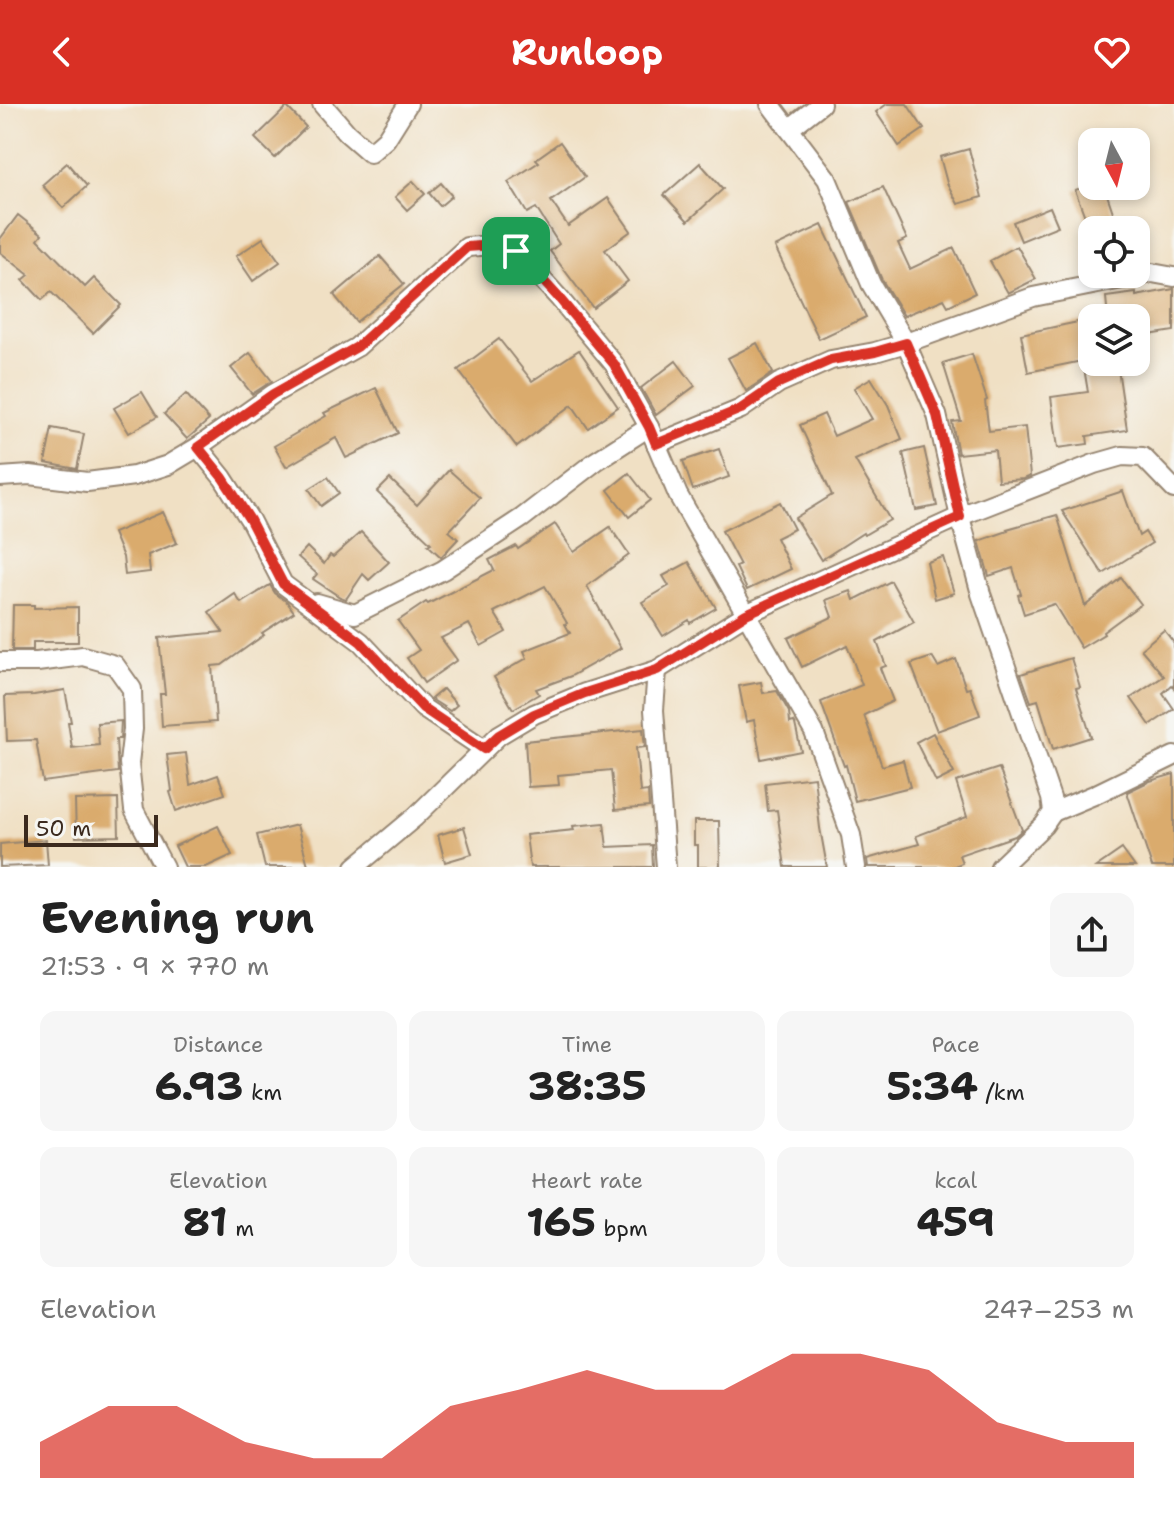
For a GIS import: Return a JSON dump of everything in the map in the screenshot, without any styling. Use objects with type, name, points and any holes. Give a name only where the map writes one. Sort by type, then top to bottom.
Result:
[{"type":"street","points":[[322,104],[347,133],[370,153],[386,139],[408,104]]},
{"type":"street","points":[[770,104],[827,179],[871,284],[906,343],[937,415],[981,594],[1051,798],[1053,812]]},
{"type":"street","points":[[789,129],[821,104]]},
{"type":"street","points":[[0,477],[30,475],[87,482],[134,476],[168,465],[273,394],[357,347],[467,247],[493,245],[516,251],[614,364],[653,435],[678,495],[814,732],[851,835],[856,867]]},
{"type":"street","points":[[306,600],[355,614],[443,570],[522,518],[596,461],[653,435],[741,409],[779,383],[831,360],[906,343],[1033,297],[1152,273],[1174,277]]},
{"type":"street","points":[[198,447],[250,520],[283,584],[361,642],[423,708],[484,749]]},
{"type":"street","points":[[355,867],[415,817],[499,735],[534,714],[585,693],[657,670],[746,614],[960,517],[1094,464],[1122,456],[1143,457],[1174,489]]},
{"type":"street","points":[[0,662],[37,662],[83,656],[115,665],[132,689],[133,729],[129,763],[134,810],[164,867]]},
{"type":"street","points":[[657,670],[654,710],[666,867]]},
{"type":"street","points":[[1000,867],[1044,825],[1053,812],[1174,756]]},
{"type":"building","points":[[887,104],[907,104],[924,129],[899,146],[876,112]]},
{"type":"building","points":[[287,107],[306,127],[275,158],[255,138]]},
{"type":"building","points":[[560,142],[585,177],[551,201],[568,226],[608,198],[631,231],[605,250],[628,281],[593,308],[550,251],[559,244],[536,208],[527,213],[508,182],[539,162],[536,159]]},
{"type":"building","points":[[969,149],[982,197],[958,204],[947,183],[940,157]]},
{"type":"building","points":[[67,163],[87,186],[63,208],[42,185]]},
{"type":"building","points":[[700,163],[723,189],[688,221],[664,195]]},
{"type":"building","points":[[413,181],[425,194],[407,210],[395,197]]},
{"type":"building","points":[[441,183],[452,196],[440,206],[429,193]]},
{"type":"building","points":[[883,187],[907,239],[898,243],[910,269],[954,248],[975,293],[948,306],[944,299],[904,316],[882,280],[849,202]]},
{"type":"building","points":[[1079,200],[1109,200],[1114,216],[1085,216]]},
{"type":"building","points":[[1050,207],[1058,226],[1021,241],[1013,222]]},
{"type":"building","points":[[18,215],[42,234],[38,239],[85,287],[94,278],[121,305],[93,333],[51,292],[42,300],[23,280],[29,275],[0,252],[0,239]]},
{"type":"building","points":[[822,225],[866,317],[819,339],[775,247]]},
{"type":"building","points":[[263,238],[280,262],[253,281],[236,256]]},
{"type":"building","points":[[1017,246],[1036,279],[1008,293],[990,261]]},
{"type":"building","points":[[380,256],[404,284],[356,322],[334,295]]},
{"type":"building","points":[[1174,289],[1174,331],[1150,335],[1150,304],[1107,304],[1106,297],[1136,293],[1136,296]]},
{"type":"building","points":[[1078,322],[1078,362],[1028,372],[1021,334]]},
{"type":"building","points":[[499,339],[532,381],[579,350],[618,407],[588,428],[572,405],[517,447],[458,370]]},
{"type":"building","points":[[757,343],[773,373],[746,391],[728,358]]},
{"type":"building","points":[[250,353],[272,381],[252,394],[231,368]]},
{"type":"building","points":[[972,354],[987,400],[989,431],[1025,427],[1030,476],[998,481],[995,450],[958,454],[952,422],[961,421],[943,363]]},
{"type":"building","points":[[676,361],[695,386],[656,415],[641,388]]},
{"type":"building","points":[[1085,376],[1119,376],[1127,430],[1087,436],[1088,444],[1058,448],[1051,397],[1088,392]]},
{"type":"building","points":[[871,378],[888,405],[902,439],[855,460],[890,520],[821,560],[795,518],[832,495],[800,425],[824,414],[834,436],[872,419],[854,388]]},
{"type":"building","points":[[376,388],[398,433],[346,458],[336,438],[286,467],[274,446],[326,416],[324,413]]},
{"type":"building","points":[[142,392],[157,417],[129,433],[114,408]]},
{"type":"building","points":[[186,394],[209,420],[187,439],[164,414]]},
{"type":"building","points":[[52,428],[84,434],[77,469],[45,463]]},
{"type":"building","points":[[924,448],[937,506],[916,510],[903,453]]},
{"type":"building","points":[[719,449],[729,477],[693,490],[683,461]]},
{"type":"building","points":[[449,470],[480,498],[449,531],[458,539],[441,557],[428,545],[431,543],[377,492],[390,479],[417,505]]},
{"type":"building","points":[[629,473],[650,500],[629,517],[608,490]]},
{"type":"building","points":[[328,477],[339,493],[321,506],[309,489]]},
{"type":"building","points":[[1123,491],[1139,536],[1145,532],[1152,543],[1103,574],[1062,511]]},
{"type":"building","points":[[780,502],[794,529],[776,538],[791,569],[747,590],[736,567],[740,565],[722,531]]},
{"type":"building","points":[[163,512],[177,543],[148,555],[150,572],[125,575],[123,557],[113,533]]},
{"type":"building","points":[[1057,515],[1085,606],[1121,578],[1141,604],[1081,648],[1054,604],[1024,614],[1013,568],[989,576],[979,541],[1007,529]]},
{"type":"building","points":[[555,524],[574,552],[610,527],[629,555],[587,586],[621,648],[571,676],[536,689],[539,694],[513,709],[494,677],[527,658],[524,651],[570,633],[545,586],[494,612],[506,632],[481,646],[469,624],[441,638],[457,660],[424,683],[407,658],[419,650],[398,621],[426,602],[428,604],[494,570],[489,560],[516,546],[518,549]]},
{"type":"building","points":[[361,532],[389,562],[369,580],[363,574],[346,599],[313,579],[317,574],[298,557],[307,547],[324,564],[330,555],[333,557]]},
{"type":"building","points":[[943,557],[954,593],[935,599],[927,562]]},
{"type":"building","points":[[689,562],[716,608],[663,636],[642,602],[669,586],[663,576]]},
{"type":"building","points":[[891,581],[914,622],[877,642],[886,666],[880,668],[893,701],[864,715],[882,766],[903,760],[910,787],[855,801],[846,765],[821,702],[862,685],[847,645],[802,667],[788,638],[832,617],[826,600],[851,591],[854,600]]},
{"type":"building","points":[[270,585],[294,612],[222,665],[212,666],[216,722],[162,726],[160,694],[165,694],[159,638],[223,632],[209,612],[235,594],[241,603]]},
{"type":"building","points":[[13,605],[78,607],[78,642],[33,642],[33,650],[12,650]]},
{"type":"building","points":[[1164,630],[1174,643],[1174,688],[1172,685],[1163,693],[1174,709],[1150,725],[1131,698],[1164,676],[1141,649]]},
{"type":"building","points":[[932,657],[938,667],[956,659],[966,689],[970,688],[980,715],[937,731],[911,664]]},
{"type":"building","points":[[1071,658],[1080,687],[1076,688],[1091,737],[1053,749],[1038,700],[1031,702],[1021,674]]},
{"type":"building","points":[[761,682],[763,693],[777,691],[789,712],[790,723],[795,724],[801,751],[761,759],[754,720],[746,722],[739,686]]},
{"type":"building","points":[[443,689],[457,705],[450,711],[431,699]]},
{"type":"building","points":[[65,690],[72,748],[99,745],[97,723],[121,721],[120,739],[116,739],[118,772],[43,782],[36,740],[7,741],[5,696]]},
{"type":"building","points":[[643,729],[645,747],[636,748],[640,792],[648,791],[649,807],[615,810],[611,770],[558,775],[559,785],[528,787],[525,741]]},
{"type":"building","points":[[933,733],[954,773],[936,782],[916,742]]},
{"type":"building","points":[[186,753],[190,785],[218,775],[225,794],[176,811],[170,792],[167,755]]},
{"type":"building","points":[[999,768],[1022,830],[1015,836],[959,855],[962,863],[952,867],[868,867],[867,859],[919,844],[916,836],[967,817],[956,782]]},
{"type":"building","points":[[1174,774],[1174,867],[1152,867],[1127,792]]},
{"type":"building","points":[[814,777],[827,867],[785,867],[777,810],[768,811],[765,783]]},
{"type":"building","points":[[118,799],[119,836],[76,837],[75,800]]},
{"type":"building","points":[[694,821],[719,821],[720,867],[698,867]]},
{"type":"building","points":[[604,823],[607,847],[652,845],[653,867],[530,867],[526,835]]},
{"type":"building","points":[[297,825],[308,865],[265,867],[257,835]]},
{"type":"building","points":[[218,826],[232,855],[206,867],[185,867],[175,846]]},
{"type":"building","points":[[464,827],[472,854],[445,862],[438,835]]},
{"type":"building","points":[[46,840],[48,865],[0,867],[0,844]]},
{"type":"building","points":[[1122,849],[1135,867],[1096,867]]},
{"type":"route","points":[[493,245],[516,251],[614,364],[656,444],[741,409],[779,383],[831,360],[906,343],[937,415],[960,517],[746,614],[657,670],[585,693],[534,714],[499,735],[484,749],[423,708],[361,642],[283,584],[250,520],[198,447],[273,394],[357,347],[467,247],[493,245]]}]
